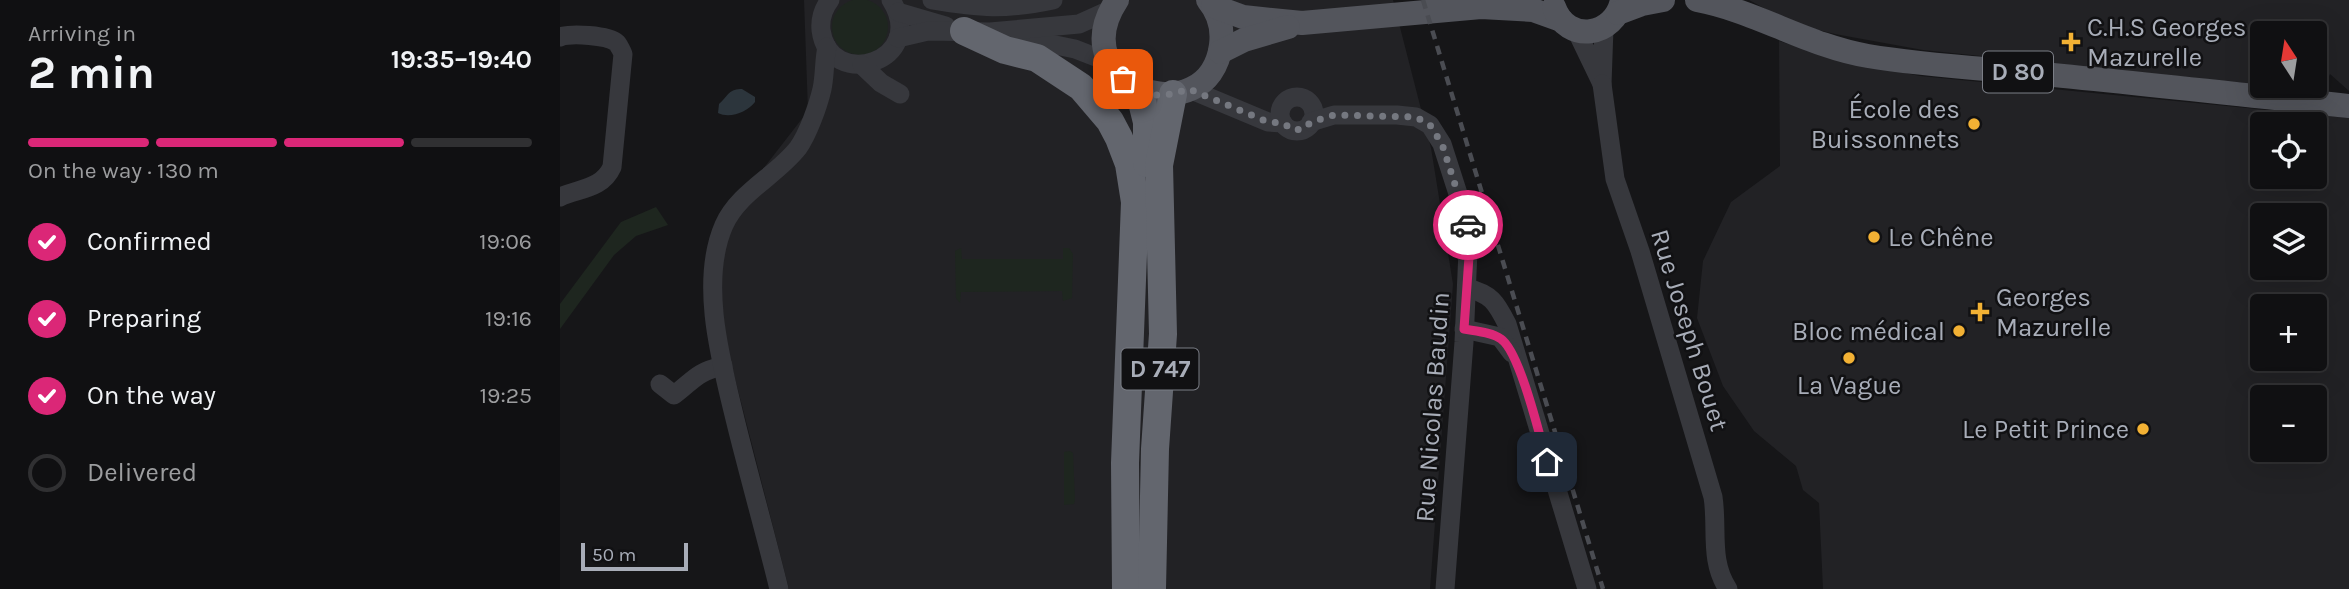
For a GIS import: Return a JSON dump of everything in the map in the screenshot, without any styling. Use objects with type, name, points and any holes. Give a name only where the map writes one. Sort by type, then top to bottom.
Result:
[{"type":"highway","points":[[977,31],[1005,50],[1037,58],[1081,87],[1098,106],[1119,138],[1129,163],[1135,202],[1130,354]]},
{"type":"highway","name":"D 747","points":[[1126,589],[1125,463],[1130,354],[1148,151],[1147,122],[1139,90]]},
{"type":"highway","name":"D 747","points":[[1153,589],[1155,449],[1163,334],[1159,165],[1181,92]]},
{"type":"main road","points":[[1481,7],[1506,0]]},
{"type":"main road","points":[[1211,3],[1243,17],[1302,23],[1481,7],[1533,10],[1563,17],[1586,32],[1615,14],[1663,0]]},
{"type":"main road","name":"D 80","points":[[1697,0],[1731,7],[1802,37],[1864,55],[1948,68],[2032,73],[2349,106]]},
{"type":"main road","points":[[1211,3],[1221,28],[1217,59]]},
{"type":"main road","points":[[1114,5],[1105,28],[1105,46],[1111,63],[1123,79],[1139,90],[1156,95],[1181,92],[1203,80],[1217,59],[1244,40],[1302,23]]},
{"type":"street","points":[[931,0],[986,8],[1021,7],[1053,0]]},
{"type":"street","points":[[931,0],[977,31]]},
{"type":"street","points":[[828,1],[820,24],[827,47],[840,60],[855,64],[900,94],[894,45],[900,25],[895,6]]},
{"type":"street","points":[[822,88],[855,64],[882,59],[894,45],[928,31],[977,31],[1079,24],[1114,5]]},
{"type":"street","points":[[895,6],[977,31],[1076,49],[1111,63]]},
{"type":"street","name":"Rue Joseph Bouet","points":[[1615,14],[1602,84],[1615,179],[1640,251],[1713,497],[1717,520],[1717,566],[1728,589]]},
{"type":"street","name":"Rue Joseph Bouet","points":[[1563,17],[1602,84]]},
{"type":"street","points":[[560,37],[566,35],[605,38],[617,44],[623,54],[612,167],[607,177],[598,184],[560,197]]},
{"type":"street","points":[[779,589],[724,373],[713,309],[718,242],[726,222],[738,204],[798,147],[809,127],[822,88],[827,47]]},
{"type":"street","points":[[1217,59],[1231,105]]},
{"type":"street","points":[[1181,92],[1231,105],[1252,115],[1282,115]]},
{"type":"street","points":[[1294,97],[1304,99],[1312,114],[1307,127],[1298,130],[1288,128],[1282,115],[1289,98],[1294,97]]},
{"type":"street","name":"Rue Nicolas Baudin","points":[[1312,114],[1416,117],[1430,125],[1442,144],[1469,228],[1445,589]]},
{"type":"street","points":[[1467,288],[1484,293],[1498,305],[1507,324],[1587,589]]},
{"type":"street","points":[[1464,329],[1500,337],[1507,344],[1517,364]]},
{"type":"street","points":[[660,384],[674,395],[691,383],[698,384],[724,373]]},
{"type":"shaded area","points":[[860,-1],[871,1],[880,7],[886,16],[886,38],[880,47],[871,53],[860,55],[849,53],[840,47],[834,38],[832,27],[834,16],[840,7],[849,1]]},
{"type":"shaded area","points":[[804,0],[1393,0],[1431,148],[1453,284],[1430,589],[789,589],[720,320],[717,228],[808,111]]},
{"type":"shaded area","name":"C.H.S Georges Mazurelle","points":[[1749,0],[2349,0],[2349,91],[2330,74],[2328,79],[2328,21],[2250,21],[2250,84],[1923,50],[1793,24]]},
{"type":"shaded area","name":"Georges Mazurelle","points":[[1779,41],[1844,61],[1920,76],[2288,112],[2250,112],[2250,189],[2327,189],[2327,116],[2349,118],[2349,589],[1823,589],[1819,503],[1803,490],[1796,466],[1754,431],[1723,386],[1697,318],[1703,261],[1731,202],[1780,166]]},
{"type":"shaded area","points":[[742,89],[755,97],[752,106],[733,115],[718,113],[719,104],[729,93]]},
{"type":"shaded area","points":[[656,207],[668,225],[636,236],[614,255],[560,329],[560,304],[621,222]]},
{"type":"shaded area","points":[[961,248],[962,259],[1063,259],[1063,248],[1069,248],[1073,254],[1072,298],[1063,301],[1062,291],[961,292],[960,303],[956,298],[955,251]]},
{"type":"shaded area","points":[[1064,452],[1073,453],[1075,500],[1074,504],[1064,505]]},
{"type":"railway","points":[[1423,0],[1603,589]]},
{"type":"way so far","points":[[1123,79],[1139,90],[1156,95],[1189,89],[1268,122],[1283,123],[1293,130],[1303,129],[1311,122],[1334,115],[1416,117],[1430,125],[1442,144],[1468,225]]},
{"type":"place","name":"C.H.S Georges Mazurelle","points":[[2071,42]]},
{"type":"place","name":"École des Buissonnets","points":[[1974,124]]},
{"type":"place","name":"Le Chêne","points":[[1874,237]]},
{"type":"place","name":"Georges Mazurelle","points":[[1980,312]]},
{"type":"place","name":"Bloc médical","points":[[1959,331]]},
{"type":"place","name":"La Vague","points":[[1849,358]]},
{"type":"place","name":"Le Petit Prince","points":[[2143,429]]},
{"type":"route","points":[[1468,225],[1470,242],[1464,329],[1500,337],[1507,344],[1517,364],[1547,462]]}]
